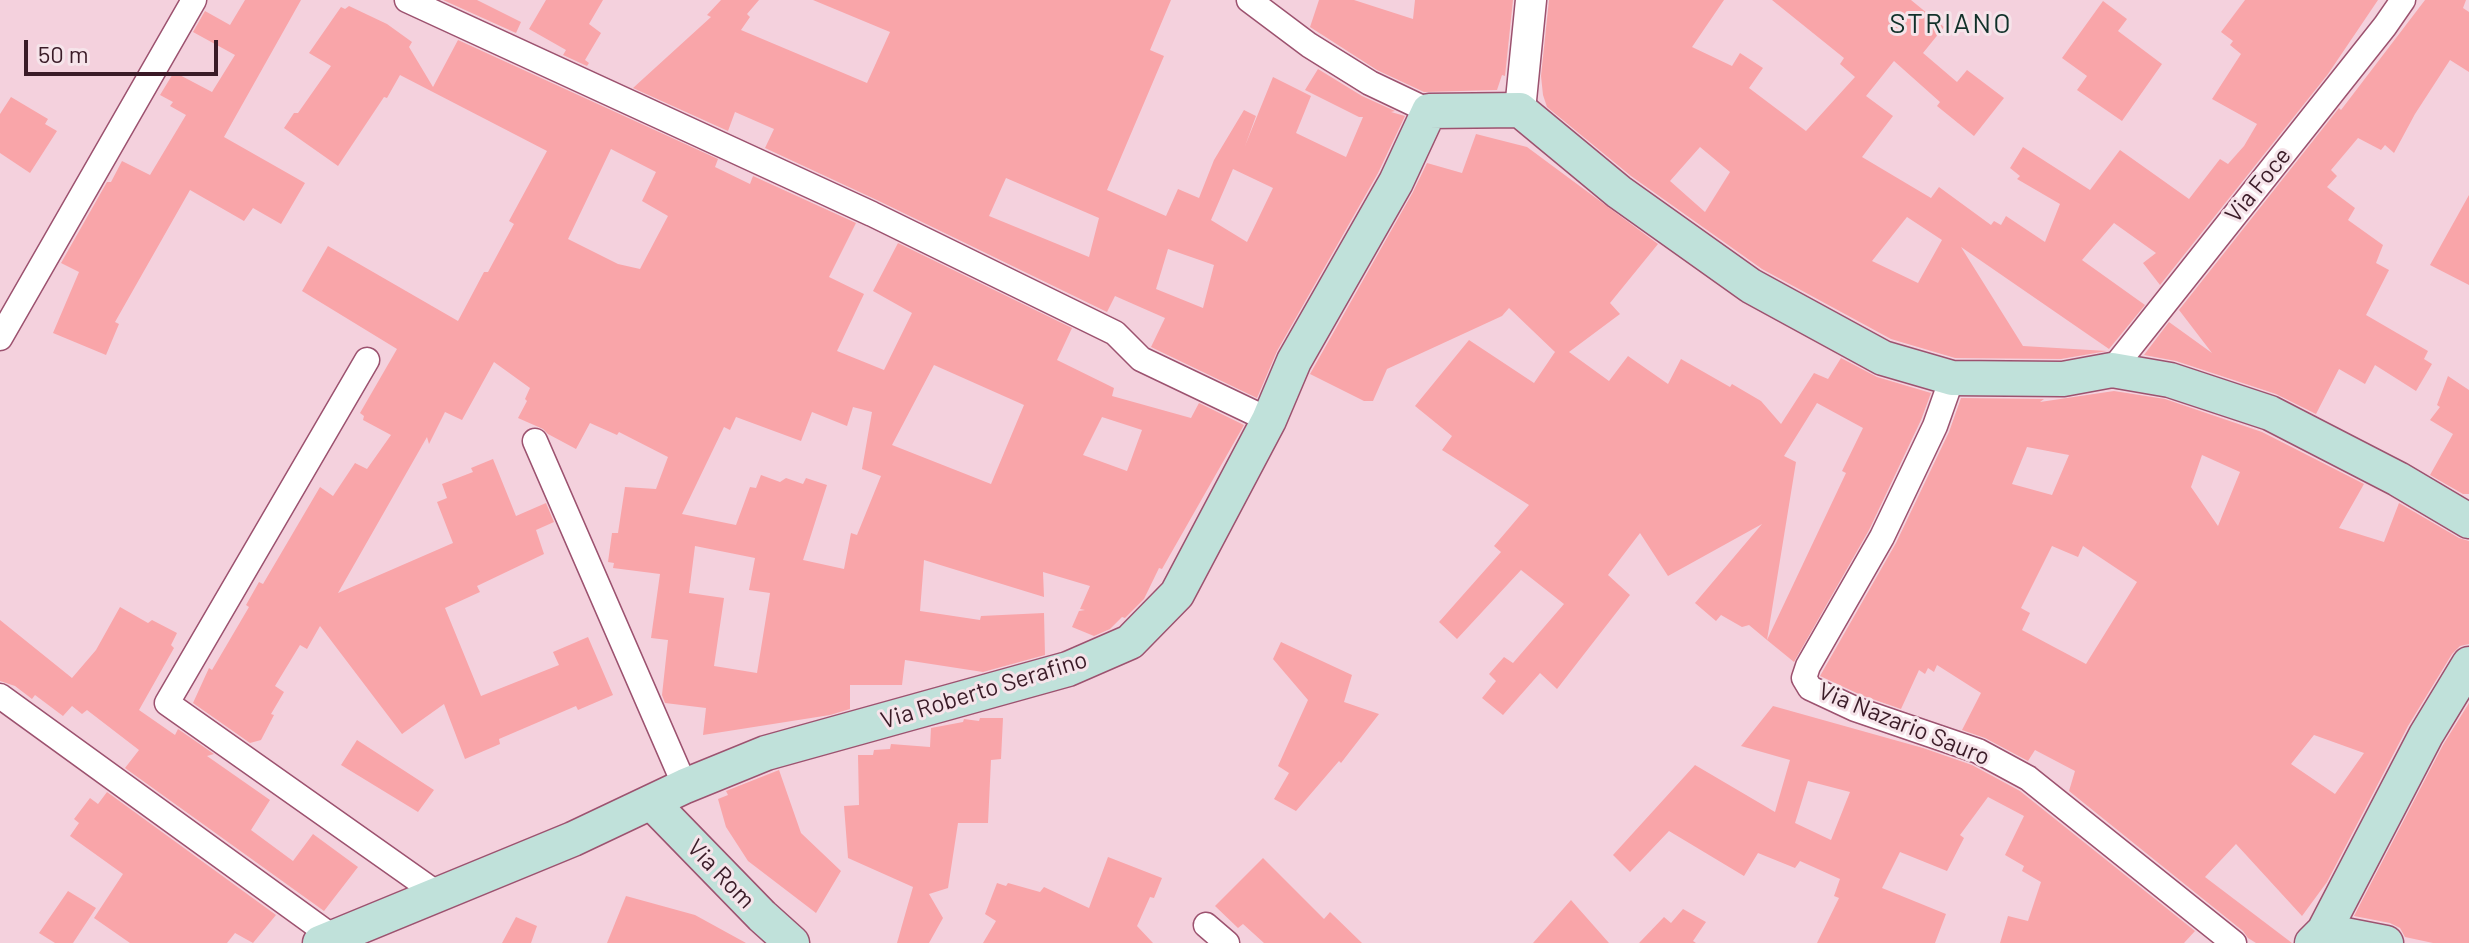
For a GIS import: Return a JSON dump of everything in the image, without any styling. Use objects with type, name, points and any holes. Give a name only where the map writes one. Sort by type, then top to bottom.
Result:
[{"type":"main road","points":[[1429,111],[1520,110],[1619,192],[1751,286],[1883,358],[1952,378],[2063,379],[2112,370],[2170,380],[2270,413],[2398,479],[2469,521]]},
{"type":"main road","name":"Via Roberto Serafino","points":[[327,940],[439,895],[766,753],[1068,669],[1130,642],[1177,594],[1269,420],[1294,361],[1396,182],[1429,111]]},
{"type":"main road","points":[[2386,943],[2318,937],[2426,735],[2469,664]]},
{"type":"main road","name":"Via Rom","points":[[652,803],[792,943]]},
{"type":"street","points":[[0,338],[194,0]]},
{"type":"street","points":[[407,0],[872,214],[1115,333],[1141,359],[1269,420]]},
{"type":"street","points":[[1249,0],[1309,45],[1358,76],[1429,111]]},
{"type":"street","points":[[1520,110],[1531,0]]},
{"type":"street","name":"Via Foce","points":[[2112,370],[2403,0]]},
{"type":"street","points":[[367,360],[167,703],[439,895]]},
{"type":"street","name":"Via Nazario Sauro","points":[[1952,378],[1935,426],[1882,537],[1804,678],[1810,688],[1855,709],[1978,751],[2028,778],[2234,943]]},
{"type":"street","points":[[535,441],[685,786]]},
{"type":"street","points":[[0,696],[327,940]]},
{"type":"street","points":[[1206,925],[1227,943]]},
{"type":"building","points":[[245,0],[301,0],[224,137],[305,183],[281,224],[253,208],[244,221],[190,190],[115,322],[119,324],[106,355],[53,333],[79,272],[61,263],[107,182],[111,182],[122,161],[150,175],[186,115],[170,106],[173,102],[160,95],[174,72],[212,92],[235,55],[193,32],[205,11],[230,25]]},
{"type":"building","points":[[443,0],[477,0],[521,22],[516,33]]},
{"type":"building","points":[[546,0],[603,0],[589,24],[601,33],[585,60],[589,63],[587,66],[563,55],[566,50],[529,29]]},
{"type":"building","points":[[721,0],[759,0],[747,14],[750,17],[741,30],[867,83],[890,32],[813,0],[1171,0],[1150,50],[1164,56],[1107,190],[1166,216],[1178,189],[1199,198],[1214,160],[1244,110],[1256,116],[1245,146],[1273,77],[1311,96],[1296,133],[1346,157],[1363,117],[1305,90],[1318,69],[1362,96],[1395,111],[1391,112],[1405,116],[1378,173],[1277,351],[1257,398],[1151,347],[1165,318],[1115,296],[1107,312],[765,148],[774,129],[735,112],[728,131],[633,88],[711,17],[707,15]],"holes":[[[1233,169],[1273,188],[1247,242],[1211,220]],[[1006,178],[1099,218],[1089,257],[989,216]],[[1168,249],[1214,265],[1203,308],[1156,289]]]},
{"type":"building","points":[[1319,0],[1354,0],[1413,19],[1415,0],[1513,0],[1505,76],[1502,75],[1497,90],[1424,92],[1377,70],[1310,27]]},
{"type":"building","points":[[1549,0],[1724,0],[1692,47],[1732,66],[1740,53],[1763,68],[1749,88],[1806,131],[1855,77],[1840,64],[1844,58],[1772,0],[1911,0],[1944,27],[1923,53],[1957,82],[1967,70],[2004,98],[1974,136],[1937,106],[1940,102],[1894,61],[1866,96],[1893,116],[1862,157],[1931,198],[1939,187],[1991,225],[1994,221],[2001,225],[2006,216],[2045,242],[2060,204],[2017,179],[2020,176],[2010,168],[2023,147],[2090,190],[2120,150],[2189,199],[2220,159],[2228,164],[2257,124],[2212,99],[2241,54],[2230,45],[2233,41],[2221,32],[2245,0],[2378,0],[2328,74],[2160,285],[2143,263],[2156,253],[2114,223],[2082,260],[2145,305],[2109,349],[1961,247],[2023,346],[2107,351],[2061,359],[1955,358],[1891,339],[1762,269],[1631,176],[1547,107],[1541,76]],"holes":[[[1700,147],[1730,172],[1705,212],[1670,181]],[[1907,217],[1942,240],[1918,283],[1872,261]]]},
{"type":"building","points":[[2425,0],[2466,0],[2463,8],[2469,12],[2469,72],[2450,60],[2394,153],[2385,145],[2381,150],[2358,138],[2331,170],[2337,176],[2327,187],[2355,208],[2348,220],[2383,245],[2376,263],[2389,270],[2366,315],[2428,351],[2424,359],[2432,364],[2416,391],[2375,365],[2365,384],[2339,369],[2316,414],[2276,394],[2176,361],[2144,355],[2169,322],[2212,353],[2179,310],[2339,108],[2341,110]]},
{"type":"building","points":[[2103,1],[2127,19],[2118,31],[2162,64],[2122,121],[2077,90],[2087,76],[2062,58]]},
{"type":"building","points":[[349,6],[387,24],[412,42],[409,47],[433,87],[458,40],[718,159],[715,167],[750,184],[753,176],[856,223],[829,277],[864,294],[837,351],[884,370],[912,313],[873,291],[898,243],[1072,328],[1057,360],[1114,388],[1112,396],[1191,418],[1199,403],[1244,425],[1162,569],[1159,568],[1144,599],[1125,618],[1094,636],[1072,627],[1079,611],[1085,610],[1080,609],[1090,586],[1043,572],[1044,597],[924,560],[920,611],[980,620],[981,616],[1044,613],[1045,655],[983,672],[905,660],[902,685],[850,685],[850,709],[830,715],[703,735],[706,708],[665,703],[662,695],[668,640],[651,638],[660,574],[613,568],[614,563],[608,562],[612,533],[618,533],[625,487],[656,489],[668,457],[619,432],[617,435],[590,423],[576,449],[518,418],[530,388],[494,362],[462,420],[445,412],[429,444],[427,437],[338,593],[453,543],[437,502],[447,498],[442,484],[473,472],[471,468],[493,459],[516,516],[546,503],[554,522],[536,530],[544,554],[477,586],[480,592],[445,608],[481,696],[559,665],[553,652],[588,637],[613,695],[578,710],[576,706],[499,739],[500,744],[465,759],[444,704],[402,734],[320,626],[307,649],[300,645],[275,686],[284,692],[261,740],[250,743],[193,703],[209,668],[212,670],[249,607],[246,605],[259,582],[263,584],[320,487],[333,496],[355,463],[367,469],[391,435],[363,420],[364,416],[360,413],[397,349],[302,291],[328,246],[458,321],[514,224],[509,221],[547,151],[400,75],[338,166],[284,128],[331,66],[309,53],[341,7],[345,9]],"holes":[[[611,149],[656,172],[642,201],[668,216],[640,269],[618,264],[568,239]],[[934,365],[1024,405],[991,484],[892,445]],[[853,407],[872,412],[862,469],[881,476],[857,535],[851,533],[844,569],[803,560],[827,485],[806,478],[803,484],[786,478],[780,482],[761,475],[756,488],[750,487],[736,525],[682,514],[724,427],[730,430],[736,417],[801,441],[812,412],[847,426]],[[1102,417],[1142,430],[1127,471],[1083,455]],[[695,546],[755,558],[749,590],[770,593],[757,673],[714,666],[724,598],[689,593]]]},
{"type":"building","points":[[11,97],[48,119],[45,124],[57,131],[30,173],[0,153],[0,114]]},
{"type":"building","points":[[1476,134],[1527,147],[1658,244],[1610,303],[1620,314],[1569,352],[1609,381],[1628,356],[1668,384],[1681,359],[1761,401],[1781,424],[1814,373],[1828,379],[1841,358],[1877,377],[1931,393],[1869,530],[1794,662],[1767,640],[1749,625],[1742,627],[1721,615],[1716,621],[1695,603],[1762,524],[1668,576],[1640,533],[1608,575],[1630,595],[1557,689],[1540,673],[1503,715],[1482,698],[1496,681],[1489,674],[1504,657],[1513,663],[1564,604],[1521,570],[1457,639],[1439,622],[1501,552],[1494,546],[1529,505],[1442,450],[1452,436],[1415,406],[1469,340],[1534,383],[1555,352],[1509,308],[1502,316],[1387,369],[1373,401],[1364,401],[1310,374],[1427,163],[1462,173]],"holes":[[[1817,403],[1863,428],[1842,471],[1846,473],[1767,640],[1796,462],[1784,456]]]},
{"type":"building","points":[[2469,195],[2469,285],[2430,265]]},
{"type":"building","points":[[2448,376],[2469,390],[2469,494],[2463,494],[2430,475],[2453,434],[2430,420],[2440,407],[2437,405]]},
{"type":"building","points":[[2114,391],[2165,399],[2262,432],[2364,484],[2339,528],[2384,542],[2399,503],[2469,541],[2469,644],[2460,646],[2452,654],[2408,726],[2327,882],[2302,916],[2236,844],[2205,877],[2292,943],[2256,943],[2248,938],[2069,791],[2075,771],[2035,750],[2028,761],[1985,738],[1962,730],[1981,693],[1937,665],[1934,672],[1928,668],[1925,674],[1919,670],[1901,709],[1820,676],[1896,543],[1949,432],[1961,398],[2044,399],[2040,402]],"holes":[[[2027,447],[2069,455],[2052,495],[2012,484]],[[2202,455],[2240,472],[2218,526],[2191,487]],[[2052,546],[2078,557],[2083,546],[2137,582],[2086,664],[2022,630],[2030,613],[2021,608]],[[2314,735],[2364,753],[2335,794],[2291,764]]]},
{"type":"building","points":[[120,607],[148,623],[152,620],[177,633],[171,645],[174,648],[139,710],[175,735],[178,729],[214,754],[207,756],[270,800],[251,830],[293,861],[313,834],[358,867],[324,911],[125,768],[139,750],[87,710],[82,714],[72,706],[63,716],[35,695],[32,699],[15,686],[0,681],[0,620],[72,678],[96,650]]},
{"type":"building","points":[[1281,642],[1352,675],[1344,702],[1379,714],[1341,763],[1339,761],[1296,811],[1274,799],[1289,773],[1278,766],[1308,700],[1273,659]]},
{"type":"building","points":[[2469,703],[2469,943],[2433,943],[2405,937],[2400,928],[2390,923],[2354,916],[2443,745]]},
{"type":"building","points":[[1773,706],[1972,765],[2020,791],[2195,931],[2184,943],[2000,943],[2008,916],[2028,921],[2041,882],[2022,871],[2024,866],[2005,855],[2024,816],[1988,797],[1960,835],[1964,838],[1947,871],[1900,852],[1882,888],[1946,914],[1935,943],[1817,943],[1839,898],[1834,896],[1840,879],[1800,861],[1795,868],[1758,853],[1744,876],[1669,831],[1630,872],[1613,855],[1695,765],[1775,812],[1790,760],[1741,746]],"holes":[[[1808,781],[1850,792],[1831,840],[1795,823]]]},
{"type":"building","points":[[980,718],[1003,718],[1001,759],[991,760],[988,823],[958,823],[948,888],[929,894],[943,918],[929,943],[897,943],[913,887],[848,858],[844,806],[859,805],[858,755],[873,755],[874,750],[890,749],[891,744],[930,747],[931,728],[963,722],[964,719],[979,721]]},
{"type":"building","points":[[357,740],[434,790],[418,812],[341,765]]},
{"type":"building","points":[[779,770],[801,833],[841,871],[816,913],[748,861],[726,827],[718,799],[728,795],[726,791]]},
{"type":"building","points":[[107,792],[276,915],[253,943],[235,933],[227,943],[130,943],[94,918],[123,874],[70,836],[79,823],[74,819],[90,798],[98,804]]},
{"type":"building","points":[[1108,857],[1162,878],[1137,926],[1153,943],[983,943],[996,921],[985,914],[997,883],[1040,892],[1044,887],[1089,908]]},
{"type":"building","points":[[1263,858],[1324,919],[1330,912],[1362,943],[1264,943],[1243,924],[1238,928],[1215,906]]},
{"type":"building","points":[[68,891],[96,908],[73,943],[55,943],[39,933]]},
{"type":"building","points":[[626,896],[695,915],[746,943],[607,943]]},
{"type":"building","points":[[1571,900],[1609,943],[1533,943]]},
{"type":"building","points":[[1683,909],[1706,922],[1693,941],[1696,943],[1639,943],[1664,917],[1671,923]]},
{"type":"building","points":[[516,917],[537,926],[531,943],[502,943]]},
{"type":"district","name":"STRIANO","points":[[1951,24]]}]
